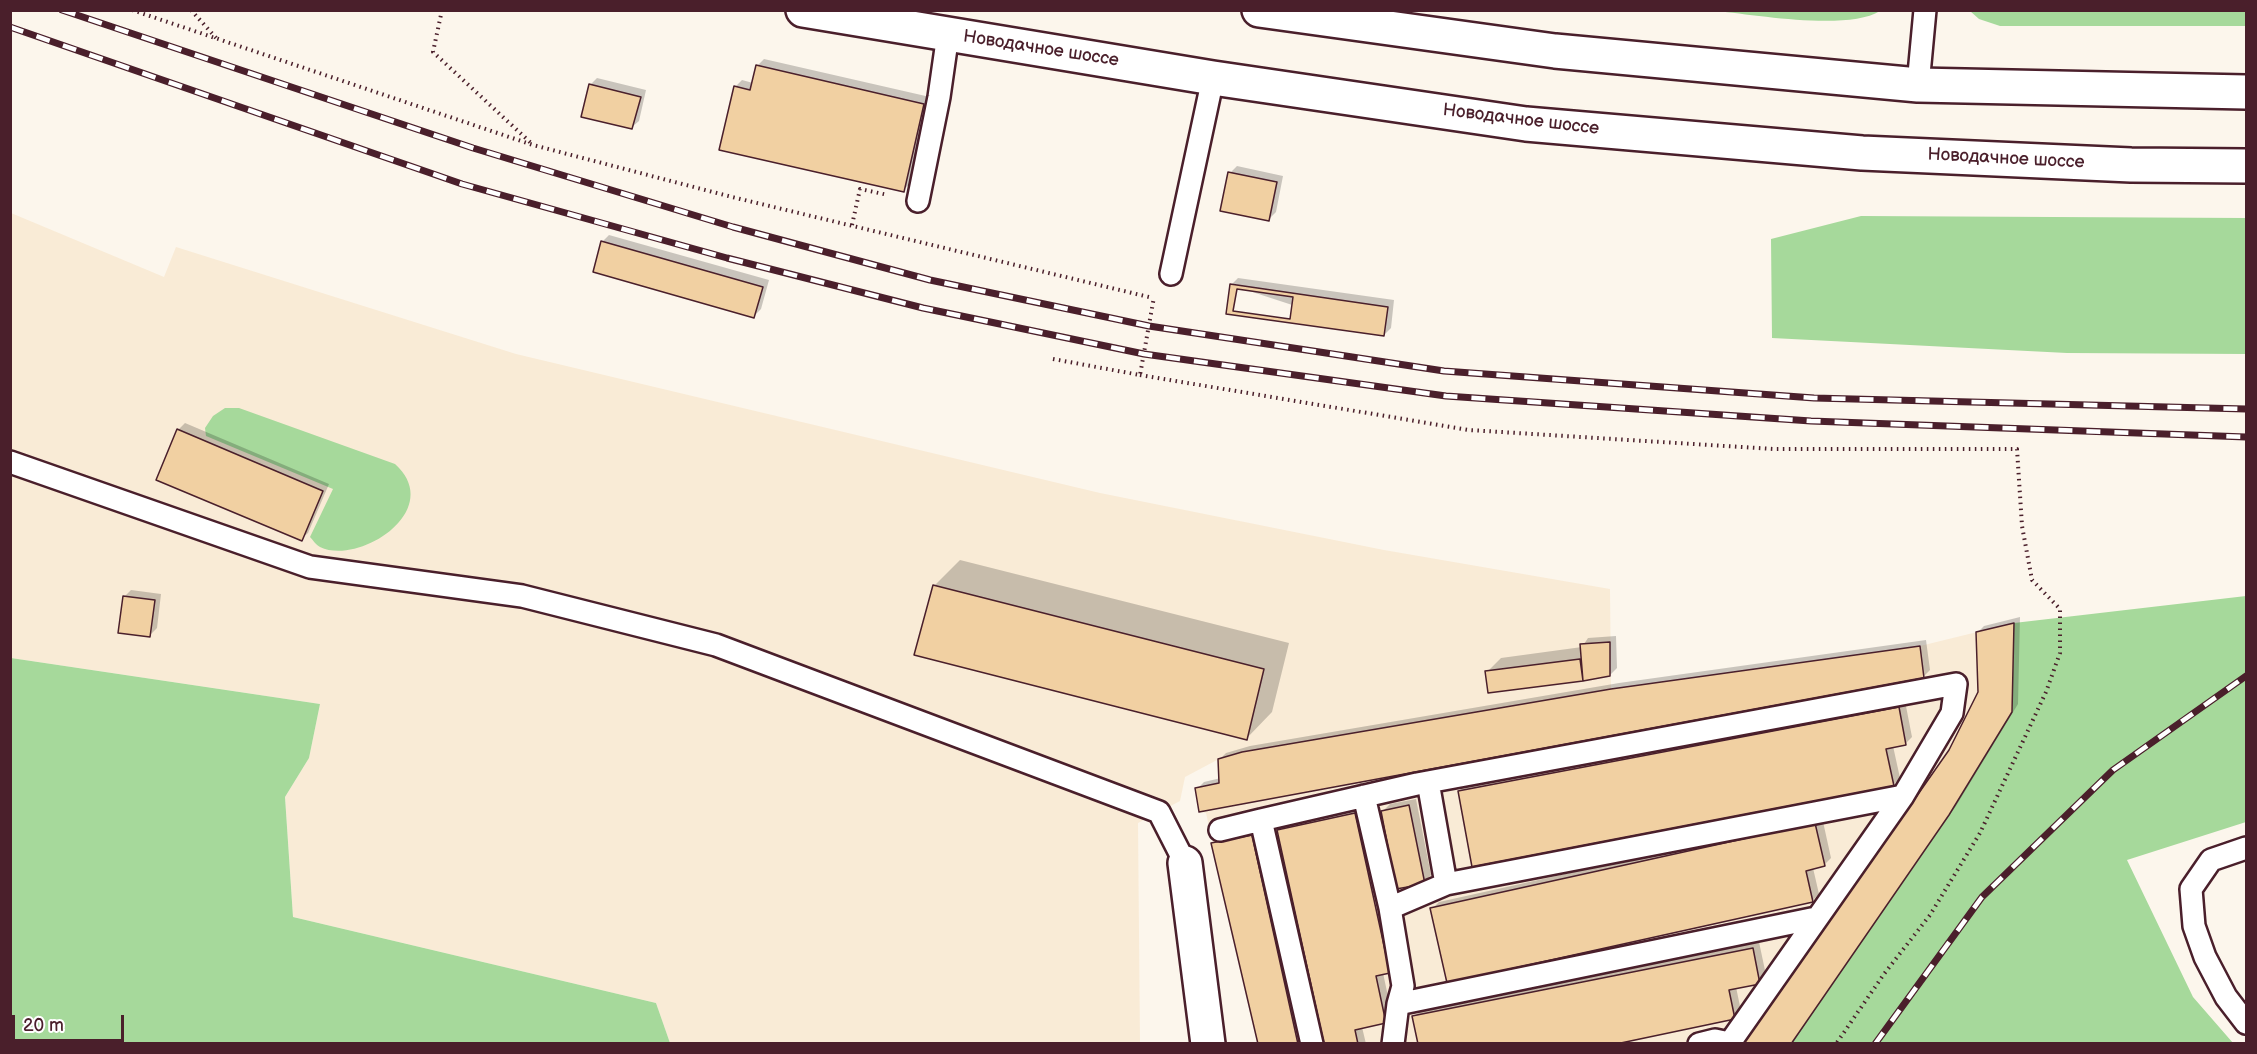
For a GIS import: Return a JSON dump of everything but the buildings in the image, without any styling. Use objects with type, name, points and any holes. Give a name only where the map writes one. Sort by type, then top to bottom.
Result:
[{"type":"main road","name":"Новодачное шоссе","points":[[803,10],[1213,78],[1526,124],[1850,152],[2131,165],[2247,166]]},
{"type":"main road","points":[[1259,10],[1556,51],[1918,85],[2247,92]]},
{"type":"main road","points":[[1185,863],[1208,1044]]},
{"type":"lane","points":[[1918,85],[1925,10]]},
{"type":"lane","points":[[918,201],[939,98],[948,34]]},
{"type":"lane","points":[[1172,274],[1213,78]]},
{"type":"lane","points":[[10,462],[310,567],[522,596],[716,645],[1159,812],[1185,863]]},
{"type":"lane","points":[[1220,830],[1428,782],[1956,684],[1952,713],[1903,796],[1729,1043],[1715,1040],[1699,1044]]},
{"type":"lane","points":[[1428,782],[1446,884]]},
{"type":"lane","points":[[1364,796],[1390,909],[1403,986],[1398,1004],[1393,1044]]},
{"type":"lane","points":[[1390,909],[1446,884],[1903,796]]},
{"type":"lane","points":[[1261,820],[1312,1044]]},
{"type":"lane","points":[[2247,848],[2211,860],[2191,889],[2194,926],[2205,957],[2226,997],[2247,1023]]},
{"type":"lane","points":[[1398,1004],[1816,918]]},
{"type":"path","points":[[132,10],[533,145],[732,197],[1154,298],[1140,375]]},
{"type":"path","points":[[191,10],[217,40]]},
{"type":"path","points":[[441,10],[433,52],[533,145]]},
{"type":"path","points":[[852,225],[860,189],[918,201]]},
{"type":"path","points":[[1053,359],[1469,430],[1773,448],[2017,449],[2026,554],[2032,580],[2060,609],[2060,653],[2046,692],[1980,833],[1930,915],[1884,974],[1836,1044]]},
{"type":"shaded area","points":[[11,213],[164,277],[176,247],[516,354],[1100,493],[1384,550],[1610,589],[1611,689],[1920,646],[2014,623],[2012,712],[1949,815],[1791,1044],[1258,1043],[1206,813],[1199,812],[1195,788],[1219,783],[1217,760],[1185,777],[1180,801],[1138,823],[1140,1043],[670,1043],[656,1003],[293,917],[285,797],[309,758],[320,704],[11,658]]},
{"type":"green space","points":[[1717,11],[1880,11],[1865,17],[1825,21]]},
{"type":"green space","points":[[1970,11],[2246,11],[2246,26],[2000,26],[1979,19]]},
{"type":"green space","points":[[1861,216],[2246,218],[2246,354],[2067,353],[1772,338],[1771,239]]},
{"type":"green space","points":[[225,408],[239,408],[395,464],[408,482],[410,499],[404,515],[391,530],[355,549],[337,551],[320,547],[310,537],[333,489],[206,436],[205,428],[213,416]]},
{"type":"green space","points":[[2246,596],[2246,822],[2127,860],[2193,997],[2233,1043],[1791,1044],[1949,815],[2012,712],[2014,623]]},
{"type":"green space","points":[[11,658],[320,704],[309,758],[285,797],[293,917],[656,1003],[670,1043],[11,1043]]},
{"type":"railway","points":[[62,10],[473,148],[733,227],[930,280],[1149,326],[1444,371],[1814,398],[2246,409]]},
{"type":"railway","points":[[10,27],[462,184],[727,258],[923,308],[1144,354],[1446,396],[1811,421],[2246,437]]},
{"type":"railway","points":[[1875,1044],[1982,897],[2113,770],[2246,676]]}]
